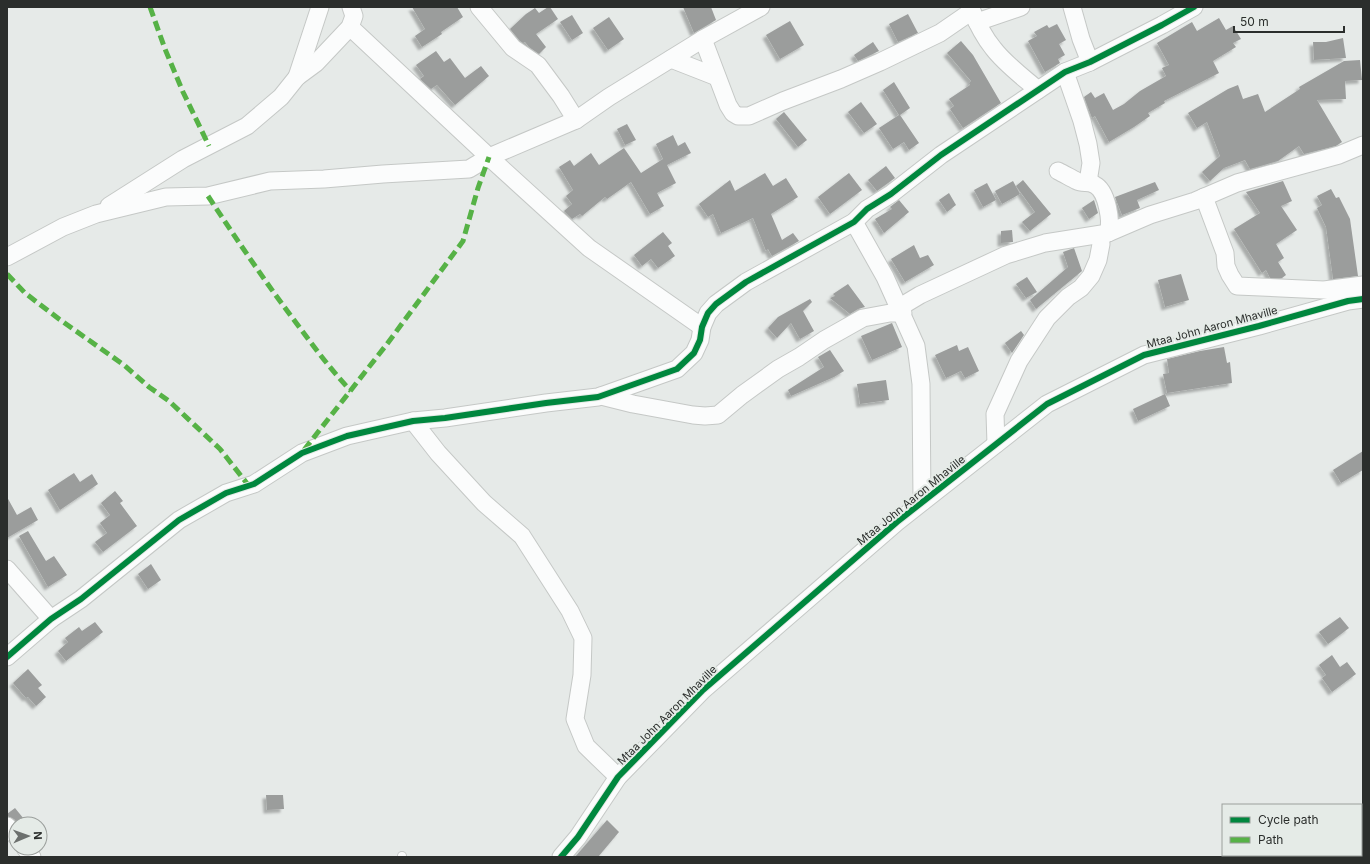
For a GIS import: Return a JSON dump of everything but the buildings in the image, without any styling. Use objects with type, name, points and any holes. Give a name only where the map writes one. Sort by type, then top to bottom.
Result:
[{"type":"street","points":[[297,77],[320,7]]},
{"type":"street","points":[[479,7],[513,48],[538,65],[561,96],[576,120]]},
{"type":"street","points":[[7,257],[63,227],[96,214],[166,197],[208,196],[270,181],[324,179],[469,169],[490,158],[576,120],[703,39],[761,7]]},
{"type":"street","points":[[703,39],[728,106],[733,113],[738,116],[749,116],[880,62],[940,33],[973,13],[1021,7]]},
{"type":"street","points":[[1072,7],[1081,39],[1090,62]]},
{"type":"street","points":[[7,657],[51,619],[81,599],[179,520],[226,493],[254,484],[302,453],[348,436],[413,421],[445,418],[601,396],[678,369],[694,352],[700,340],[702,327],[708,313],[716,304],[746,282],[854,222],[867,209],[891,194],[941,155],[1064,72],[1090,62],[1194,7]]},
{"type":"street","points":[[96,214],[183,159],[247,126],[281,97],[297,77],[316,63],[350,27],[357,8]]},
{"type":"street","points":[[973,13],[992,47],[1006,62],[1038,90]]},
{"type":"street","points":[[350,27],[589,248],[702,327]]},
{"type":"street","points":[[671,59],[717,77]]},
{"type":"street","points":[[1064,72],[1082,121],[1088,144],[1092,163],[1088,182]]},
{"type":"street","points":[[601,396],[633,404],[693,415],[718,415],[778,368],[863,318],[901,310],[920,295],[1006,255],[1045,243],[1103,234],[1150,215],[1204,197],[1237,183],[1339,156],[1363,145]]},
{"type":"street","points":[[996,444],[995,414],[1019,361],[1047,318],[1068,296],[1081,288],[1091,276],[1098,260],[1103,234],[1110,228],[1110,215],[1102,191],[1096,185],[1088,182],[1079,182],[1058,171]]},
{"type":"street","points":[[1204,197],[1226,253],[1226,266],[1237,286],[1324,290],[1363,285]]},
{"type":"street","points":[[854,222],[886,277],[916,346],[921,384],[922,502]]},
{"type":"street","name":"Mtaa John Aaron Mhaville","points":[[561,857],[578,837],[618,777],[703,690],[897,522],[1047,404],[1144,355],[1259,326],[1348,301],[1363,299]]},
{"type":"street","points":[[413,421],[438,453],[484,503],[522,536],[570,610],[583,638],[582,675],[575,719],[586,746],[618,777]]},
{"type":"street","points":[[7,569],[51,619]]},
{"type":"marked path","points":[[150,7],[165,49],[183,92],[209,146]]},
{"type":"marked path","points":[[304,450],[387,344],[463,241],[478,188],[489,157]]},
{"type":"marked path","points":[[208,196],[285,309],[351,391]]},
{"type":"marked path","points":[[7,274],[25,293],[124,365],[149,387],[169,401],[220,449],[249,486]]},
{"type":"cycle path","points":[[7,657],[51,619],[81,599],[179,520],[226,493],[254,484],[302,453],[347,436],[413,421],[598,397],[677,369],[694,353],[700,340],[702,327],[708,313],[716,304],[746,282],[854,222],[867,209],[891,194],[941,155],[1065,72],[1090,62],[1194,7]]},
{"type":"cycle path","points":[[561,857],[578,837],[618,777],[703,690],[897,522],[1047,404],[1144,355],[1259,326],[1348,301],[1363,299]]}]
